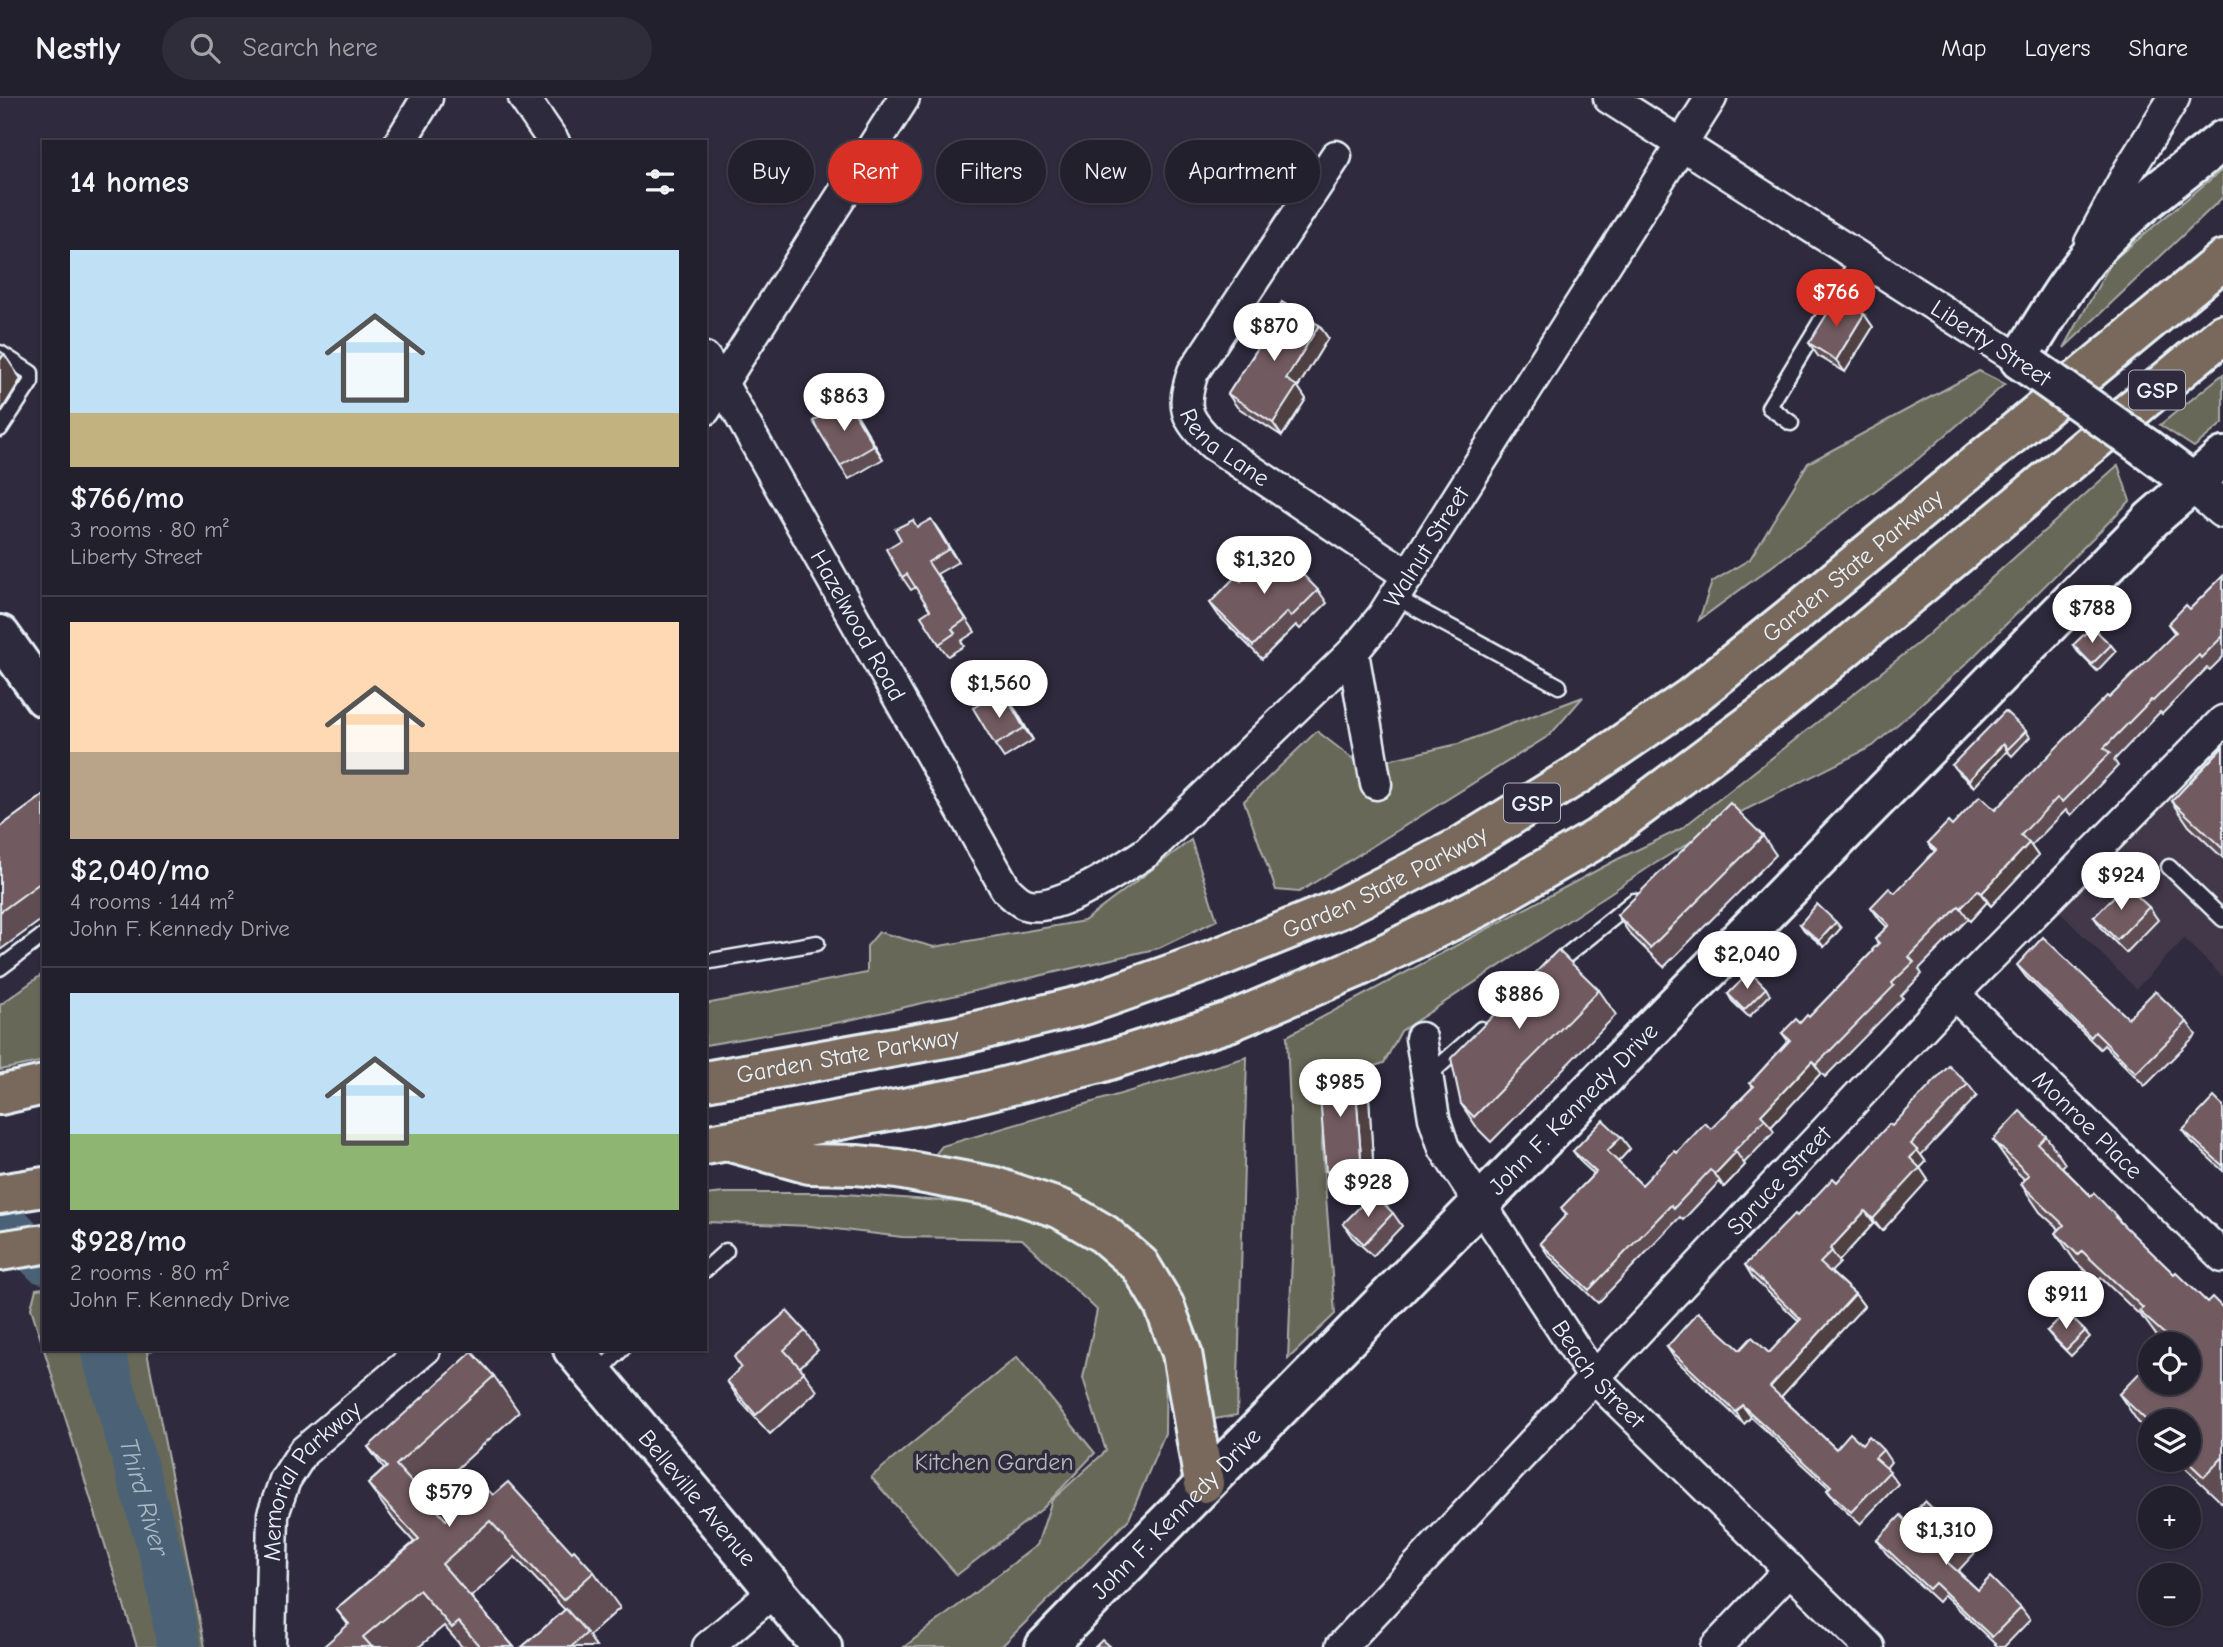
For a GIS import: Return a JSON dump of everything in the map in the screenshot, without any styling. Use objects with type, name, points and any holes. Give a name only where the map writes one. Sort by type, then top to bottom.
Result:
[{"type":"highway","points":[[2060,396],[2223,236]]},
{"type":"highway","name":"Garden State Parkway","points":[[707,1081],[956,1036],[1084,1004],[1217,958],[1339,909],[1460,847],[1577,775],[1690,698],[1791,618],[2223,260]]},
{"type":"highway","name":"GSP","points":[[717,1143],[963,1097],[1100,1063],[1228,1022],[1356,968],[1479,907],[1598,838],[1709,757],[1790,694],[2223,334]]},
{"type":"highway","points":[[2090,445],[2223,345]]},
{"type":"highway","points":[[0,1095],[42,1085]]},
{"type":"highway","points":[[717,1143],[809,1164],[898,1169],[995,1187],[1061,1209],[1104,1234],[1140,1265],[1164,1304],[1182,1353],[1204,1483]]},
{"type":"highway","points":[[0,1251],[42,1244]]},
{"type":"main road","points":[[2026,364],[2070,282],[2099,245],[2223,140]]},
{"type":"main road","name":"Liberty Street","points":[[2026,364],[2193,482]]},
{"type":"main road","name":"John F. Kennedy Drive","points":[[1045,1647],[2142,529],[2223,457]]},
{"type":"main road","points":[[0,635],[42,694]]},
{"type":"main road","name":"Belleville Avenue","points":[[584,1363],[822,1647]]},
{"type":"street","points":[[401,140],[427,98]]},
{"type":"street","points":[[524,98],[553,140]]},
{"type":"street","name":"Liberty Street","points":[[1609,98],[2026,364]]},
{"type":"street","name":"Walnut Street","points":[[1046,906],[1069,897],[1147,852],[1353,652],[1382,617],[1711,98]]},
{"type":"street","points":[[2070,282],[2128,172],[2174,98]]},
{"type":"street","points":[[707,407],[898,108]]},
{"type":"street","name":"Rena Lane","points":[[1336,156],[1193,372],[1186,393],[1186,411],[1195,428],[1212,444],[1402,587]]},
{"type":"street","name":"Hazelwood Road","points":[[707,361],[722,383],[1006,889],[1024,904],[1046,906]]},
{"type":"street","name":"Liberty Street","points":[[2193,482],[2223,509]]},
{"type":"street","points":[[1353,652],[1376,783]]},
{"type":"street","name":"Spruce Street","points":[[1342,1647],[1954,994],[2223,720]]},
{"type":"street","name":"Monroe Place","points":[[1954,994],[2223,1257]]},
{"type":"street","name":"Beach Street","points":[[1421,1038],[1434,1118],[1444,1149],[1594,1378],[1869,1647]]},
{"type":"street","name":"Memorial Parkway","points":[[262,1643],[273,1514],[285,1480],[303,1452],[423,1351]]},
{"type":"street","points":[[1716,1647],[1790,1569]]},
{"type":"street","points":[[708,1647],[774,1591]]},
{"type":"lane","points":[[1791,423],[1769,407],[1859,258]]},
{"type":"lane","points":[[0,353],[31,373],[31,382],[0,429]]},
{"type":"lane","points":[[1402,587],[1559,686]]},
{"type":"lane","points":[[2169,867],[2223,919]]},
{"type":"lane","points":[[1546,973],[1650,888]]},
{"type":"lane","points":[[0,968],[42,936]]},
{"type":"lane","points":[[707,962],[817,943]]},
{"type":"lane","points":[[1427,1077],[1493,1019]]},
{"type":"lane","points":[[707,1268],[726,1251]]},
{"type":"lane","points":[[584,1363],[617,1351]]},
{"type":"shaded area","points":[[2223,708],[2223,977],[2184,939],[2136,989],[2043,895]]},
{"type":"green space","points":[[2223,169],[2223,197],[2064,348],[2112,261]]},
{"type":"green space","points":[[1979,371],[2005,384],[1918,459],[1699,620],[1712,582],[1750,559],[1808,463]]},
{"type":"green space","points":[[2223,374],[2223,423],[2194,447],[2160,425]]},
{"type":"green space","points":[[2118,465],[2130,501],[1964,666],[1873,746],[1741,812],[1651,866],[1401,1031],[1384,1063],[1325,1082],[1322,1144],[1335,1314],[1288,1359],[1294,1208],[1287,1036],[1618,859],[1681,829],[1921,641]]},
{"type":"green space","points":[[1583,697],[1550,735],[1299,892],[1276,890],[1244,801],[1317,731],[1362,766],[1458,744]]},
{"type":"green space","points":[[1191,840],[1217,920],[1159,948],[841,1022],[707,1045],[707,1004],[867,973],[867,946],[879,932],[934,947],[1084,921]]},
{"type":"green space","points":[[42,974],[42,1061],[0,1070],[0,1005]]},
{"type":"green space","points":[[1247,1057],[1237,1415],[1209,1420],[1149,1256],[929,1162],[942,1146]]},
{"type":"green space","points":[[831,1193],[972,1203],[1076,1234],[1132,1285],[1166,1351],[1165,1433],[1129,1519],[1001,1647],[904,1647],[1037,1545],[1052,1500],[1106,1451],[1083,1378],[1097,1310],[1022,1239],[902,1237],[810,1226],[707,1222],[707,1195]]},
{"type":"green space","points":[[42,1288],[42,1343],[31,1308],[36,1289]]},
{"type":"green space","points":[[44,1351],[150,1351],[147,1352],[205,1647],[137,1647]]},
{"type":"green space","name":"Kitchen Garden","points":[[1017,1357],[1095,1453],[1042,1509],[957,1575],[871,1477]]},
{"type":"building","points":[[1837,298],[1864,314],[1836,360],[1809,343]]},
{"type":"building","points":[[1282,302],[1319,325],[1286,379],[1297,386],[1273,423],[1228,394],[1258,348],[1255,346]]},
{"type":"building","points":[[847,400],[874,446],[840,466],[813,421]]},
{"type":"building","points":[[931,519],[949,549],[928,562],[966,619],[952,629],[955,633],[939,644],[921,616],[930,610],[907,574],[902,577],[886,549],[901,540],[895,529],[913,520],[917,527]]},
{"type":"building","points":[[1276,547],[1318,590],[1291,617],[1287,612],[1253,646],[1210,603],[1236,576],[1241,581]]},
{"type":"building","points":[[2223,576],[2223,636],[2151,700],[2104,748],[2110,753],[2062,802],[2057,798],[2021,835],[2029,843],[1982,893],[1978,890],[1961,908],[1959,906],[1909,957],[1914,962],[1892,983],[1894,986],[1816,1065],[1812,1061],[1761,1115],[1765,1119],[1715,1174],[1710,1170],[1674,1208],[1671,1205],[1589,1290],[1540,1243],[1567,1214],[1561,1208],[1596,1172],[1573,1151],[1603,1120],[1621,1137],[1607,1151],[1642,1185],[1705,1123],[1711,1129],[1754,1086],[1750,1083],[1790,1040],[1782,1033],[1796,1019],[1800,1023],[1807,1015],[1809,1017],[1873,951],[1879,943],[1875,939],[1889,925],[1871,907],[1889,888],[1895,893],[1936,850],[1928,843],[1948,822],[1952,826],[1980,796],[1995,810],[2107,696],[2109,698],[2176,632],[2168,624],[2186,605],[2190,609]]},
{"type":"building","points":[[2092,627],[2111,645],[2092,664],[2073,645]]},
{"type":"building","points":[[990,698],[995,705],[1008,700],[1024,728],[995,745],[973,708]]},
{"type":"building","points":[[2005,711],[2026,731],[2008,749],[2003,744],[1969,780],[1952,765]]},
{"type":"building","points":[[2223,747],[2223,849],[2172,801]]},
{"type":"building","points":[[42,796],[42,881],[0,912],[0,827]]},
{"type":"building","points":[[1730,803],[1763,836],[1650,948],[1617,915]]},
{"type":"building","points":[[2125,885],[2149,907],[2117,940],[2094,917]]},
{"type":"building","points":[[1817,904],[1836,922],[1819,941],[1800,924]]},
{"type":"building","points":[[2043,937],[2128,1018],[2155,991],[2187,1022],[2136,1073],[2095,1032],[2091,1037],[2017,965]]},
{"type":"building","points":[[1558,950],[1599,990],[1474,1117],[1461,1104],[1451,1058]]},
{"type":"building","points":[[1750,972],[1766,988],[1744,1010],[1728,994]]},
{"type":"building","points":[[1354,1063],[1362,1171],[1326,1171],[1318,1070]]},
{"type":"building","points":[[1949,1066],[1968,1084],[1911,1144],[1917,1150],[1910,1158],[1920,1168],[1873,1219],[1865,1211],[1820,1263],[1855,1294],[1770,1387],[1836,1449],[1850,1433],[1862,1444],[1869,1436],[1883,1450],[1875,1458],[1890,1471],[1851,1512],[1827,1490],[1831,1486],[1742,1405],[1736,1412],[1667,1347],[1698,1312],[1740,1350],[1752,1337],[1769,1353],[1801,1319],[1745,1265],[1833,1178],[1837,1182],[1889,1124],[1892,1126]]},
{"type":"building","points":[[2214,1097],[2223,1106],[2223,1166],[2183,1130]]},
{"type":"building","points":[[2020,1111],[2046,1136],[2038,1144],[2091,1196],[2094,1193],[2174,1274],[2176,1272],[2207,1302],[2212,1297],[2223,1308],[2223,1457],[2204,1477],[2199,1472],[2201,1472],[2201,1409],[2138,1409],[2138,1412],[2119,1394],[2138,1374],[2138,1395],[2201,1395],[2201,1332],[2162,1332],[2139,1311],[2143,1308],[2082,1251],[2078,1255],[2056,1233],[2064,1225],[2021,1184],[2029,1175],[1993,1140]]},
{"type":"building","points":[[1373,1193],[1393,1213],[1364,1244],[1343,1224]]},
{"type":"building","points":[[787,1311],[805,1331],[784,1350],[804,1372],[756,1415],[727,1381],[741,1367],[734,1357]]},
{"type":"building","points":[[2066,1312],[2085,1331],[2066,1350],[2047,1331]]},
{"type":"building","points":[[472,1352],[494,1376],[396,1465],[446,1520],[484,1486],[493,1495],[508,1482],[594,1572],[563,1600],[490,1521],[442,1564],[514,1647],[480,1647],[459,1622],[452,1628],[419,1590],[363,1637],[372,1647],[325,1647],[349,1624],[336,1609],[419,1539],[368,1484],[387,1467],[368,1447]]},
{"type":"building","points":[[1925,1501],[1966,1541],[1946,1561],[1978,1590],[1990,1577],[2021,1608],[1992,1637],[1935,1583],[1929,1589],[1877,1540],[1901,1515],[1906,1521]]},
{"type":"building","points":[[566,1609],[587,1633],[571,1647],[522,1647]]},
{"type":"building","points":[[1102,1640],[1110,1647],[1095,1647]]},
{"type":"waterway","name":"Third River","points":[[0,1217],[42,1260]]},
{"type":"waterway","name":"Third River","points":[[103,1351],[166,1572],[179,1647]]}]
